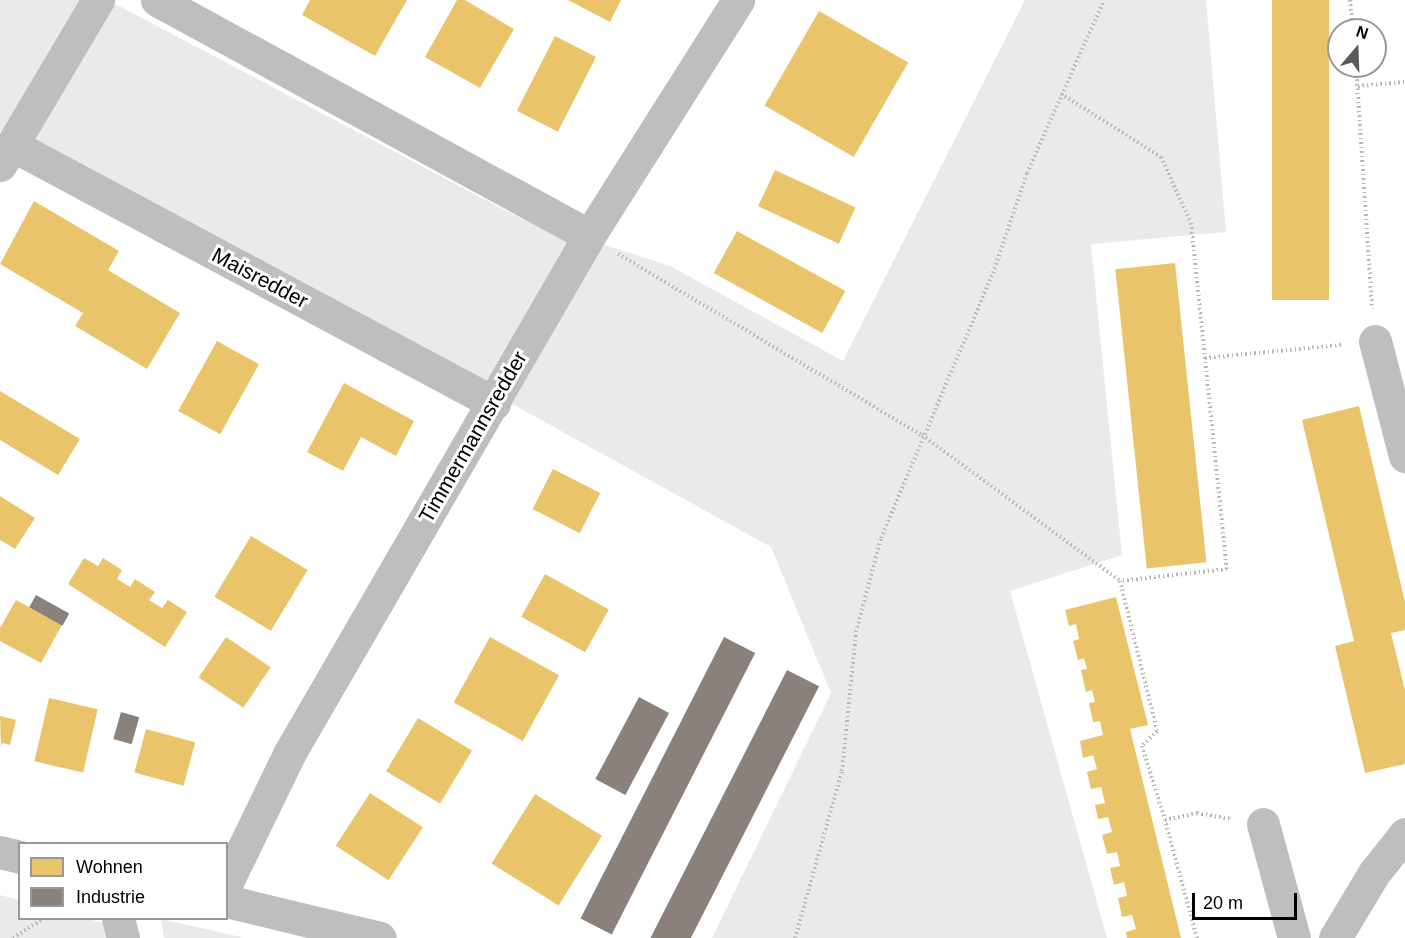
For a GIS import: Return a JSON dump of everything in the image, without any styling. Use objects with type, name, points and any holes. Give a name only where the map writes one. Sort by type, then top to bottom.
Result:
[{"type":"street","points":[[14,159],[98,0]]},
{"type":"street","points":[[157,0],[589,236]]},
{"type":"street","name":"Timmermannsredder","points":[[228,880],[289,754],[589,236],[738,0]]},
{"type":"street","name":"Maisredder","points":[[14,159],[494,403]]},
{"type":"street","points":[[1375,341],[1405,456]]},
{"type":"street","points":[[1263,824],[1294,938]]},
{"type":"street","points":[[1335,938],[1374,873],[1405,834]]},
{"type":"street","points":[[0,852],[18,856]]},
{"type":"street","points":[[228,901],[380,938]]},
{"type":"street","points":[[118,920],[123,938]]},
{"type":"path","points":[[795,938],[842,771],[856,632],[881,538],[922,435],[993,273],[1027,173],[1104,0]]},
{"type":"path","points":[[1350,0],[1352,18]]},
{"type":"path","points":[[1205,358],[1375,341],[1357,78]]},
{"type":"path","points":[[1358,86],[1405,82]]},
{"type":"path","points":[[1061,94],[1161,157],[1191,223],[1227,569],[1119,581]]},
{"type":"path","points":[[589,236],[922,435],[1119,581],[1157,731],[1142,746],[1197,938]]},
{"type":"path","points":[[1165,820],[1197,813],[1263,824]]},
{"type":"path","points":[[13,938],[41,920]]},
{"type":"shaded area","points":[[0,0],[108,0],[518,217],[670,266],[843,361],[1025,0],[1206,0],[1226,232],[1091,244],[1122,555],[1010,591],[1107,938],[712,938],[831,693],[771,547],[29,137],[0,131]]},
{"type":"shaded area","points":[[0,895],[18,900],[18,920],[92,920],[111,925],[115,938],[0,938]]},
{"type":"shaded area","points":[[161,920],[245,938],[164,938]]},
{"type":"building: Wohnen","points":[[310,0],[407,0],[375,56],[302,15]]},
{"type":"building: Wohnen","points":[[457,0],[465,0],[514,29],[480,88],[425,57]]},
{"type":"building: Wohnen","points":[[568,0],[621,0],[610,22]]},
{"type":"building: Wohnen","points":[[1272,0],[1329,0],[1327,78],[1329,78],[1329,300],[1272,300]]},
{"type":"building: Wohnen","points":[[819,11],[908,62],[854,157],[764,105]]},
{"type":"building: Wohnen","points":[[555,36],[596,57],[558,132],[517,111]]},
{"type":"building: Wohnen","points":[[775,170],[856,208],[839,244],[758,206]]},
{"type":"building: Wohnen","points":[[34,201],[119,251],[108,270],[180,313],[147,369],[75,326],[83,313],[0,264]]},
{"type":"building: Wohnen","points":[[737,231],[845,291],[822,333],[714,273]]},
{"type":"building: Wohnen","points":[[1175,263],[1206,562],[1147,569],[1115,269]]},
{"type":"building: Wohnen","points":[[217,341],[259,364],[220,434],[178,411]]},
{"type":"building: Wohnen","points":[[344,383],[414,421],[396,456],[361,437],[343,471],[307,452]]},
{"type":"building: Wohnen","points":[[0,391],[80,439],[58,475],[0,440]]},
{"type":"building: Wohnen","points":[[1359,406],[1405,602],[1405,630],[1391,633],[1405,690],[1405,764],[1365,773],[1335,646],[1354,641],[1302,420]]},
{"type":"building: Wohnen","points":[[553,469],[600,493],[580,533],[533,509]]},
{"type":"building: Wohnen","points":[[0,496],[35,518],[15,549],[0,540]]},
{"type":"building: Wohnen","points":[[251,536],[308,570],[271,631],[214,597]]},
{"type":"building: Wohnen","points":[[84,558],[98,566],[103,558],[122,570],[117,579],[130,587],[135,579],[155,592],[149,600],[162,608],[168,600],[187,612],[165,647],[68,584]]},
{"type":"building: Wohnen","points":[[545,574],[609,609],[585,652],[521,617]]},
{"type":"building: Wohnen","points":[[1116,597],[1148,725],[1130,729],[1181,938],[1127,938],[1126,932],[1136,929],[1132,915],[1122,917],[1118,898],[1127,896],[1124,882],[1114,885],[1110,868],[1120,866],[1117,852],[1107,854],[1102,835],[1112,832],[1108,817],[1098,819],[1095,805],[1105,803],[1101,787],[1091,789],[1087,772],[1097,769],[1093,755],[1083,758],[1080,741],[1103,735],[1100,721],[1093,722],[1089,703],[1095,702],[1092,690],[1086,692],[1081,670],[1087,669],[1084,658],[1078,660],[1073,641],[1079,639],[1076,624],[1069,626],[1065,610]]},
{"type":"building: Wohnen","points":[[16,600],[62,625],[41,663],[0,641],[0,628]]},
{"type":"building: Wohnen","points":[[226,637],[271,667],[243,708],[199,678]]},
{"type":"building: Wohnen","points":[[490,637],[559,675],[523,741],[454,703]]},
{"type":"building: Wohnen","points":[[49,698],[98,709],[83,773],[34,761]]},
{"type":"building: Wohnen","points":[[0,716],[16,720],[10,745],[2,743],[1,748]]},
{"type":"building: Wohnen","points":[[418,718],[472,750],[440,804],[386,771]]},
{"type":"building: Wohnen","points":[[146,729],[195,742],[184,786],[134,772]]},
{"type":"building: Wohnen","points":[[370,793],[423,827],[389,880],[336,846]]},
{"type":"building: Wohnen","points":[[535,794],[602,836],[559,905],[492,864]]},
{"type":"building: Industrie","points":[[36,595],[69,613],[62,626],[29,607]]},
{"type":"building: Industrie","points":[[724,637],[755,653],[612,934],[581,919]]},
{"type":"building: Industrie","points":[[787,670],[819,686],[691,938],[650,938]]},
{"type":"building: Industrie","points":[[639,697],[669,713],[625,795],[595,779]]},
{"type":"building: Industrie","points":[[121,712],[139,717],[132,744],[113,739]]}]
